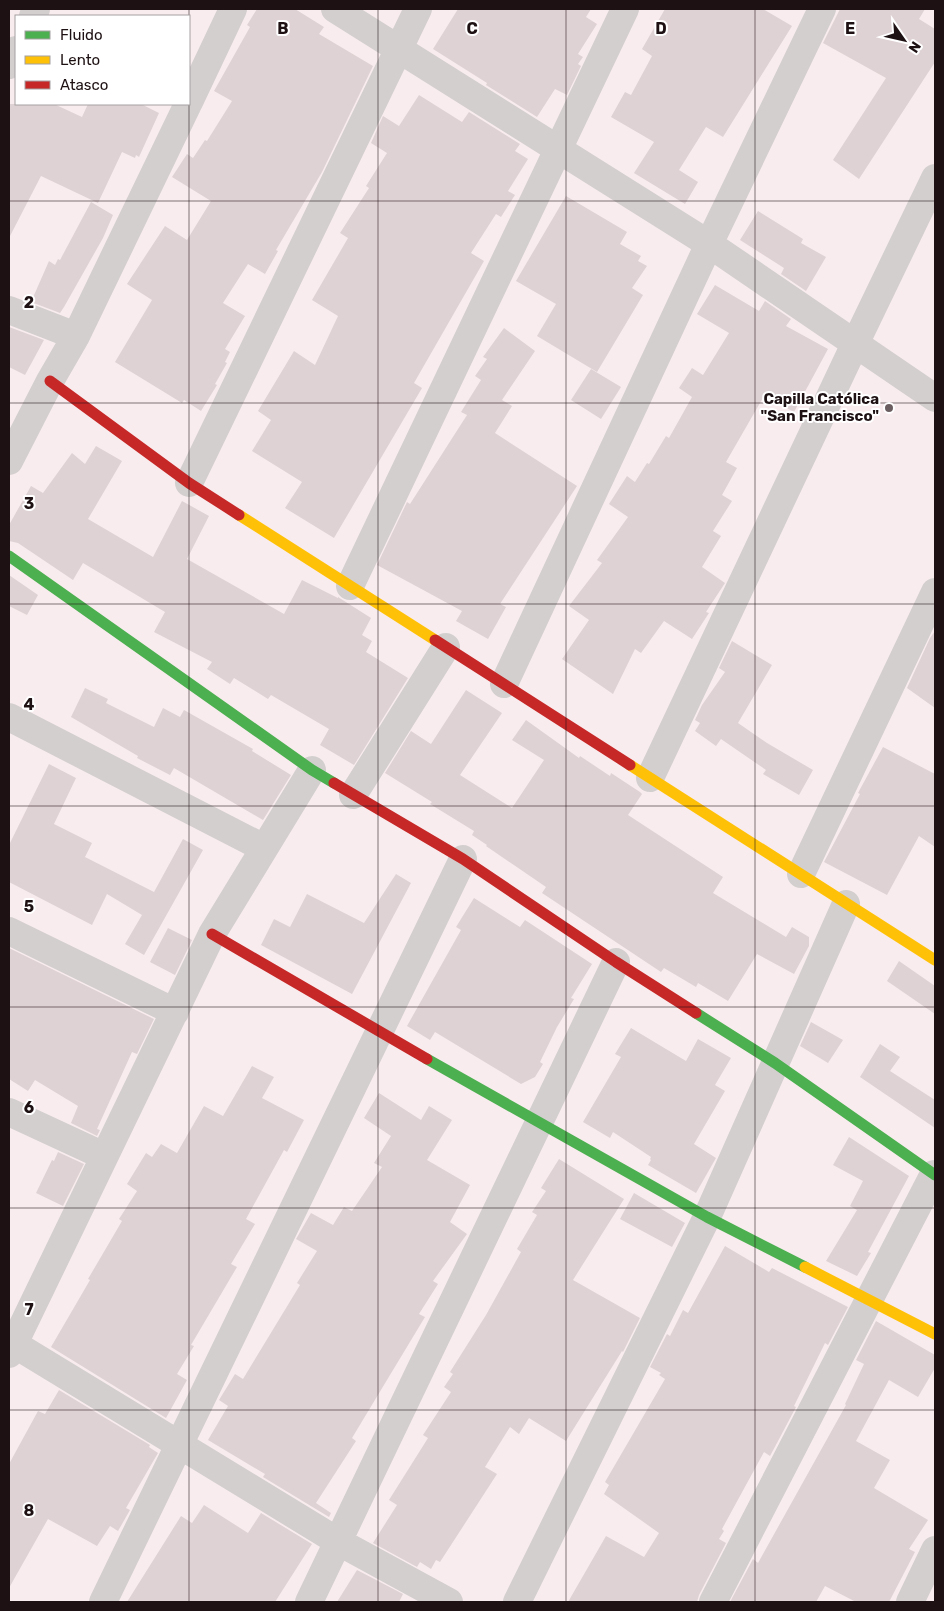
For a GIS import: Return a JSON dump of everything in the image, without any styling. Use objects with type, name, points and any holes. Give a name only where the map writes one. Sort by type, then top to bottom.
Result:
[{"type":"street","points":[[190,99],[233,9]]},
{"type":"street","points":[[335,9],[709,244],[935,398]]},
{"type":"street","points":[[189,483],[418,9]]},
{"type":"street","points":[[350,586],[625,9]]},
{"type":"street","points":[[504,684],[709,244],[822,9]]},
{"type":"street","points":[[9,65],[15,52]]},
{"type":"street","points":[[9,461],[50,381],[76,336],[187,105]]},
{"type":"street","points":[[650,778],[935,178]]},
{"type":"street","points":[[9,310],[76,336]]},
{"type":"street","points":[[50,381],[189,483],[846,904],[935,959]]},
{"type":"street","points":[[9,556],[312,770],[463,859],[616,962],[775,1063],[934,1174],[714,1602]]},
{"type":"street","points":[[801,874],[935,592]]},
{"type":"street","points":[[354,795],[446,647]]},
{"type":"street","points":[[9,716],[264,848]]},
{"type":"street","points":[[312,770],[212,934],[10,1346],[180,1444],[339,1542],[449,1602]]},
{"type":"street","points":[[102,1602],[463,859]]},
{"type":"street","points":[[517,1602],[707,1217],[846,904]]},
{"type":"street","points":[[9,931],[174,1012]]},
{"type":"street","points":[[212,934],[380,1033],[707,1217],[935,1334]]},
{"type":"street","points":[[310,1602],[616,962]]},
{"type":"street","points":[[9,1112],[104,1156]]},
{"type":"street","points":[[910,1602],[935,1550]]},
{"type":"building","points":[[257,9],[295,9],[324,27],[319,34],[373,66],[322,172],[276,250],[278,251],[265,274],[248,264],[223,303],[245,316],[225,349],[230,352],[225,362],[227,363],[215,384],[217,385],[201,411],[184,400],[182,403],[115,362],[152,300],[127,284],[165,226],[187,240],[211,201],[172,177],[187,154],[193,158],[205,140],[207,141],[232,101],[214,91],[250,27],[247,25]]},
{"type":"building","points":[[458,9],[591,9],[586,17],[597,24],[578,54],[583,57],[578,64],[581,66],[567,95],[555,89],[537,117],[433,49]]},
{"type":"building","points":[[665,9],[763,9],[792,26],[723,137],[706,127],[679,170],[698,182],[685,204],[634,173],[654,142],[611,117],[625,92],[631,95],[652,56],[642,49]]},
{"type":"building","points":[[840,9],[925,9],[919,19],[935,29],[935,62],[859,179],[833,160],[886,78],[823,43]]},
{"type":"building","points":[[419,95],[462,122],[469,112],[520,144],[515,151],[528,159],[508,191],[515,195],[501,217],[496,214],[471,253],[484,261],[414,383],[422,388],[334,538],[285,508],[302,482],[252,451],[271,420],[258,411],[294,351],[315,365],[338,316],[312,300],[348,238],[340,233],[369,188],[366,186],[387,153],[371,143],[383,116],[399,126]]},
{"type":"building","points":[[9,104],[56,105],[82,117],[88,105],[143,105],[159,113],[139,157],[136,155],[135,158],[122,152],[98,203],[41,176],[9,238]]},
{"type":"building","points":[[566,196],[627,232],[620,244],[641,256],[638,261],[647,266],[632,288],[643,295],[597,372],[537,336],[556,304],[516,281]]},
{"type":"building","points":[[91,202],[113,215],[103,238],[64,307],[60,313],[31,302],[49,261],[55,265],[58,259],[60,260]]},
{"type":"building","points":[[758,211],[803,239],[801,243],[826,257],[806,291],[781,274],[784,268],[740,240]]},
{"type":"building","points":[[715,285],[759,311],[765,301],[791,319],[786,326],[828,349],[794,412],[764,396],[726,462],[737,468],[722,495],[732,501],[713,531],[721,536],[702,567],[725,583],[706,612],[709,613],[692,639],[664,621],[641,653],[635,649],[613,694],[562,659],[589,620],[569,606],[602,563],[597,560],[628,517],[609,504],[627,476],[635,482],[647,463],[649,464],[666,436],[669,438],[692,397],[679,388],[692,368],[703,375],[729,333],[697,314]]},
{"type":"building","points":[[9,327],[44,340],[25,375],[9,367]]},
{"type":"building","points":[[504,328],[535,351],[502,400],[512,406],[495,433],[577,486],[500,604],[506,607],[488,639],[456,621],[462,611],[377,565],[407,502],[410,504],[467,415],[461,412],[481,380],[475,376],[487,359],[483,357]]},
{"type":"building","points":[[591,369],[621,387],[601,419],[571,400]]},
{"type":"building","points":[[96,446],[122,461],[88,519],[153,557],[182,501],[209,516],[187,559],[284,614],[302,580],[338,597],[371,618],[362,635],[372,641],[366,652],[408,678],[354,765],[320,745],[329,729],[271,695],[268,699],[234,678],[230,684],[207,669],[212,662],[154,632],[165,612],[83,563],[73,580],[18,543],[9,541],[9,525],[31,486],[43,493],[72,453],[85,464]]},
{"type":"building","points":[[9,575],[38,595],[27,615],[9,606]]},
{"type":"building","points":[[935,631],[935,708],[907,688]]},
{"type":"building","points":[[732,641],[772,665],[738,723],[767,743],[813,770],[799,795],[763,774],[766,770],[721,739],[716,746],[695,731],[700,723],[695,720],[702,705],[725,672],[719,668]]},
{"type":"building","points":[[85,688],[108,699],[106,703],[154,727],[163,708],[180,717],[184,710],[253,749],[252,751],[291,775],[263,820],[174,768],[170,775],[137,758],[138,756],[71,717]]},
{"type":"building","points":[[466,690],[502,713],[460,775],[512,808],[544,760],[512,740],[526,720],[579,758],[580,756],[610,776],[611,773],[640,792],[642,794],[628,815],[723,877],[713,893],[786,937],[792,927],[809,937],[809,946],[794,974],[757,954],[728,1001],[698,983],[696,987],[664,968],[661,972],[542,893],[546,887],[486,846],[472,835],[474,831],[385,773],[411,731],[431,744]]},
{"type":"building","points":[[883,747],[935,774],[935,847],[919,836],[887,895],[824,862]]},
{"type":"building","points":[[49,764],[76,778],[54,824],[92,843],[85,857],[154,892],[183,839],[203,850],[144,955],[125,944],[142,915],[107,894],[92,925],[9,882],[9,845]]},
{"type":"building","points":[[396,874],[411,883],[352,994],[261,945],[274,919],[290,927],[307,894],[364,923]]},
{"type":"building","points":[[474,898],[520,927],[525,920],[592,964],[571,998],[574,999],[557,1027],[540,1062],[543,1064],[535,1077],[521,1084],[435,1032],[430,1040],[407,1026],[461,930],[456,927]]},
{"type":"building","points":[[168,928],[192,940],[175,975],[150,962]]},
{"type":"building","points":[[9,948],[154,1019],[137,1054],[132,1052],[97,1129],[100,1130],[97,1136],[71,1123],[78,1106],[35,1080],[28,1091],[9,1079]]},
{"type":"building","points":[[899,961],[935,986],[935,1014],[887,981]]},
{"type":"building","points":[[811,1022],[843,1040],[828,1063],[800,1046]]},
{"type":"building","points":[[631,1028],[686,1061],[698,1039],[731,1058],[715,1085],[725,1091],[694,1144],[716,1158],[696,1193],[648,1165],[651,1157],[613,1132],[610,1138],[583,1122],[621,1057],[615,1054]]},
{"type":"building","points":[[880,1044],[900,1057],[890,1071],[935,1100],[935,1128],[860,1077]]},
{"type":"building","points":[[252,1066],[274,1077],[262,1098],[304,1120],[287,1152],[284,1150],[246,1219],[255,1224],[231,1264],[237,1267],[191,1345],[194,1346],[177,1374],[187,1380],[166,1418],[51,1347],[122,1221],[119,1219],[137,1191],[127,1184],[146,1153],[152,1157],[161,1144],[177,1153],[204,1106],[223,1116]]},
{"type":"building","points":[[379,1093],[421,1120],[429,1106],[452,1120],[427,1160],[470,1185],[450,1222],[467,1234],[433,1281],[438,1284],[419,1314],[425,1317],[352,1438],[356,1441],[316,1503],[331,1513],[329,1517],[263,1477],[265,1474],[208,1440],[228,1406],[219,1400],[235,1374],[243,1379],[300,1285],[297,1283],[317,1251],[296,1239],[311,1213],[333,1225],[344,1207],[352,1211],[382,1167],[374,1163],[391,1136],[364,1118]]},
{"type":"building","points":[[849,1137],[909,1176],[868,1252],[871,1253],[857,1276],[826,1261],[857,1210],[850,1206],[863,1181],[833,1165]]},
{"type":"building","points":[[58,1152],[84,1164],[63,1206],[36,1193],[52,1160],[54,1161]]},
{"type":"building","points":[[559,1159],[624,1199],[573,1280],[640,1318],[623,1352],[566,1441],[529,1418],[519,1434],[510,1427],[485,1467],[497,1474],[440,1562],[436,1560],[431,1569],[420,1562],[417,1567],[373,1543],[397,1505],[389,1500],[428,1438],[423,1435],[451,1392],[444,1387],[453,1374],[450,1372],[486,1315],[521,1252],[517,1249],[537,1215],[532,1212],[546,1191],[541,1188]]},
{"type":"building","points":[[634,1193],[685,1223],[672,1247],[620,1219]]},
{"type":"building","points":[[725,1246],[769,1272],[772,1268],[848,1307],[828,1345],[825,1343],[794,1406],[796,1407],[770,1456],[764,1452],[722,1529],[724,1531],[719,1539],[726,1543],[697,1602],[568,1602],[606,1536],[644,1557],[659,1533],[604,1494],[609,1485],[605,1482],[665,1379],[659,1375],[661,1373],[650,1367],[667,1334],[670,1336],[683,1310],[688,1313]]},
{"type":"building","points":[[876,1321],[935,1355],[935,1368],[918,1397],[889,1380],[856,1441],[890,1460],[874,1488],[928,1520],[909,1549],[915,1552],[889,1602],[856,1602],[825,1586],[816,1602],[730,1602],[753,1559],[758,1563],[846,1405],[864,1364],[856,1360]]},
{"type":"building","points":[[59,1390],[150,1445],[149,1447],[158,1453],[126,1508],[130,1510],[118,1531],[110,1526],[97,1546],[48,1519],[9,1588],[9,1464],[38,1411],[45,1414]]},
{"type":"building","points":[[204,1505],[248,1533],[261,1513],[312,1544],[275,1602],[127,1602],[181,1516],[192,1523]]},
{"type":"building","points":[[357,1570],[403,1594],[399,1602],[337,1602]]},
{"type":"traffic: fast","points":[[9,556],[312,770],[334,783]]},
{"type":"traffic: fast","points":[[696,1013],[775,1063],[935,1175]]},
{"type":"traffic: fast","points":[[427,1059],[707,1217],[805,1267]]},
{"type":"traffic: slow","points":[[239,515],[435,640]]},
{"type":"traffic: slow","points":[[630,765],[935,960]]},
{"type":"traffic: slow","points":[[805,1267],[935,1334]]},
{"type":"traffic: jam","points":[[50,381],[189,483],[239,515]]},
{"type":"traffic: jam","points":[[435,640],[630,765]]},
{"type":"traffic: jam","points":[[334,783],[463,859],[616,962],[696,1013]]},
{"type":"traffic: jam","points":[[212,934],[427,1059]]},
{"type":"place","name":"Capilla Católica \"San Francisco\"","points":[[889,408]]}]
